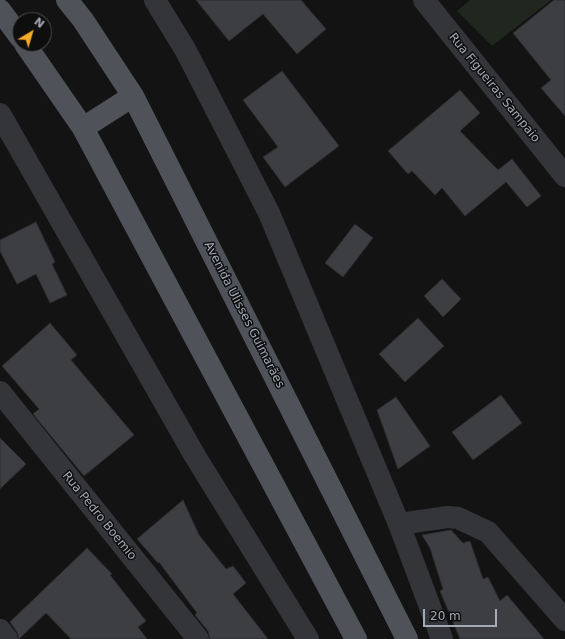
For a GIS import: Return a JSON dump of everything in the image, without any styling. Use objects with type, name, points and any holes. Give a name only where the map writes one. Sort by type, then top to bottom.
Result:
[{"type":"main road","name":"Avenida Ulisses Guimarães","points":[[67,0],[83,20],[133,96],[407,639]]},
{"type":"main road","points":[[0,10],[12,26]]},
{"type":"main road","points":[[31,52],[83,128],[356,639]]},
{"type":"main road","points":[[83,128],[133,96]]},
{"type":"street","name":"Rua Figueiras Sampaio","points":[[424,0],[565,176]]},
{"type":"street","points":[[158,1],[186,51],[269,213],[399,524],[442,639]]},
{"type":"street","points":[[3,124],[195,456],[308,639]]},
{"type":"street","name":"Rua Pedro Boemio","points":[[0,392],[198,639]]},
{"type":"street","points":[[399,524],[448,517],[458,518],[488,532],[565,620]]},
{"type":"street","points":[[0,630],[7,639]]},
{"type":"shaded area","points":[[470,0],[551,0],[492,46],[457,11]]},
{"type":"building","points":[[196,0],[301,0],[326,29],[297,54],[263,14],[229,41]]},
{"type":"building","points":[[554,0],[565,0],[565,116],[541,88],[551,80],[513,33]]},
{"type":"building","points":[[282,71],[339,146],[285,187],[263,157],[278,147],[243,100]]},
{"type":"building","points":[[460,90],[480,113],[460,131],[498,170],[512,159],[541,196],[527,207],[506,182],[465,216],[442,188],[435,195],[412,171],[408,174],[388,151]]},
{"type":"building","points":[[36,222],[55,262],[52,264],[67,295],[50,303],[36,274],[17,284],[0,251],[0,240]]},
{"type":"building","points":[[355,224],[373,238],[343,277],[325,263]]},
{"type":"building","points":[[442,279],[461,299],[443,317],[424,296]]},
{"type":"building","points":[[418,318],[444,346],[405,382],[379,354]]},
{"type":"building","points":[[50,323],[77,355],[71,360],[134,435],[84,476],[33,414],[39,409],[2,366]]},
{"type":"building","points":[[501,395],[522,423],[473,460],[452,432]]},
{"type":"building","points":[[396,397],[430,446],[398,469],[377,410]]},
{"type":"building","points":[[0,438],[26,464],[0,489]]},
{"type":"building","points":[[183,500],[199,535],[226,569],[233,566],[246,583],[233,594],[268,639],[210,639],[208,631],[195,615],[197,613],[159,562],[158,563],[137,539]]},
{"type":"building","points":[[451,530],[463,543],[470,541],[483,579],[488,577],[500,601],[507,595],[544,639],[460,639],[440,591],[443,589],[430,548],[422,535]]},
{"type":"building","points":[[87,548],[112,574],[110,575],[146,621],[138,627],[147,639],[71,639],[46,613],[19,639],[17,632],[10,622]]}]
